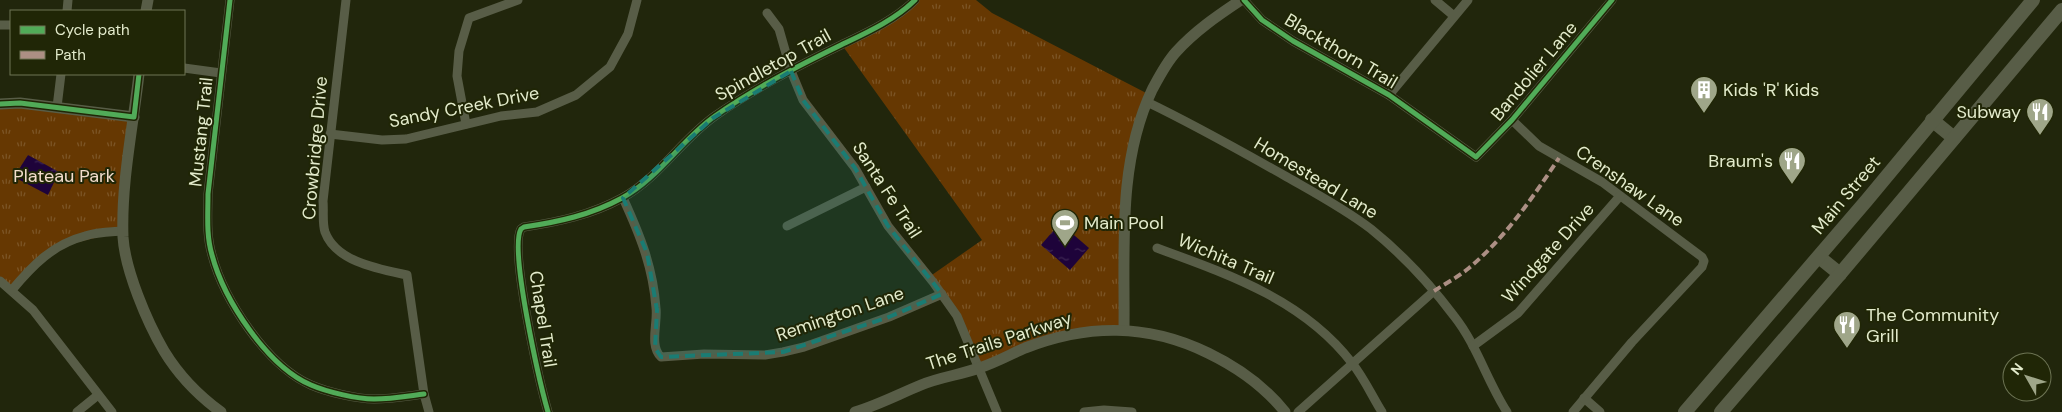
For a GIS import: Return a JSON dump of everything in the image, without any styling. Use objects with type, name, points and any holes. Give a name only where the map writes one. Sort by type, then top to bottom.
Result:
[{"type":"main road","name":"Main Street","points":[[1689,411],[2033,0]]},
{"type":"main road","points":[[1721,412],[2062,10]]},
{"type":"main road","points":[[1932,120],[1954,138]]},
{"type":"main road","points":[[1818,257],[1840,274]]},
{"type":"street","name":"Mustang Trail","points":[[230,0],[208,194],[208,225],[211,253],[220,279],[234,308],[271,356],[290,373],[312,386],[342,394],[373,399],[424,394]]},
{"type":"street","name":"Crowbridge Drive","points":[[346,0],[323,201],[324,231],[336,249],[355,260],[384,270],[407,275],[424,394]]},
{"type":"street","points":[[466,124],[457,76],[459,51],[469,18],[518,0]]},
{"type":"street","name":"Sandy Creek Drive","points":[[330,134],[382,140],[406,139],[501,116],[538,112],[576,95],[610,67],[628,34],[637,0]]},
{"type":"street","name":"Spindletop Trail","points":[[521,229],[566,220],[623,198],[653,175],[713,118],[740,99],[889,19],[915,0]]},
{"type":"street","points":[[1124,329],[1126,182],[1137,129],[1159,76],[1175,53],[1203,25],[1243,0]]},
{"type":"street","name":"Blackthorn Trail","points":[[1243,0],[1262,20],[1293,41],[1389,95],[1476,157]]},
{"type":"street","points":[[1435,0],[1454,16]]},
{"type":"street","points":[[1389,95],[1468,0]]},
{"type":"street","name":"Bandolier Lane","points":[[1476,157],[1512,120],[1612,0]]},
{"type":"street","name":"Santa Fe Trail","points":[[767,12],[779,29],[791,71],[803,100],[855,168],[872,201],[888,226],[957,316],[997,412]]},
{"type":"street","points":[[185,68],[221,73]]},
{"type":"street","points":[[57,107],[60,75]]},
{"type":"street","points":[[139,75],[123,203],[123,231],[130,273],[138,296],[164,351],[193,388],[221,412]]},
{"type":"street","name":"Homestead Lane","points":[[1147,102],[1194,125],[1336,205],[1370,229],[1401,256],[1434,291],[1464,329],[1507,412]]},
{"type":"street","points":[[0,104],[20,103],[134,117]]},
{"type":"street","name":"Crenshaw Lane","points":[[1512,120],[1539,146],[1602,182],[1702,257],[1704,261],[1702,267],[1632,342],[1584,398]]},
{"type":"street","points":[[787,226],[866,187]]},
{"type":"street","name":"Windgate Drive","points":[[1473,346],[1518,313],[1620,196]]},
{"type":"street","name":"Remington Lane","points":[[623,198],[647,253],[656,310],[655,348],[657,353],[665,358],[704,354],[765,355],[784,352],[804,347],[889,317],[942,294]]},
{"type":"street","name":"Chapel Trail","points":[[521,229],[518,240],[524,295],[533,352],[548,412]]},
{"type":"street","points":[[12,290],[35,263],[58,247],[84,236],[123,231]]},
{"type":"street","name":"Wichita Trail","points":[[1157,248],[1221,271],[1270,295],[1305,317],[1352,363],[1382,412]]},
{"type":"street","points":[[0,281],[12,290],[47,328],[112,412]]},
{"type":"street","points":[[1298,412],[1434,291]]},
{"type":"street","name":"The Trails Parkway","points":[[860,411],[922,384],[980,368],[1026,348],[1056,338],[1110,329],[1124,329],[1177,340],[1226,362],[1251,379],[1286,412]]},
{"type":"street","points":[[424,394],[429,412]]},
{"type":"street","points":[[77,412],[98,395]]},
{"type":"street","points":[[1573,412],[1584,398],[1600,412]]},
{"type":"street","points":[[1084,412],[1104,410],[1132,412]]},
{"type":"highlighted area","points":[[791,71],[803,100],[855,168],[888,226],[942,294],[889,317],[783,352],[661,357],[655,348],[657,310],[647,253],[623,198],[713,118]]},
{"type":"green space","points":[[915,0],[976,0],[992,13],[1150,95],[1130,157],[1124,329],[1078,333],[980,368],[957,316],[929,277],[982,240],[842,45]]},
{"type":"green space","name":"Plateau Park","points":[[0,104],[134,117],[123,231],[58,247],[12,290],[0,282]]},
{"type":"water","points":[[28,155],[59,172],[48,195],[14,177]]},
{"type":"water","name":"Main Pool","points":[[1060,223],[1089,248],[1070,270],[1041,245]]},
{"type":"marked path","points":[[1434,291],[1469,268],[1495,243],[1529,202],[1559,158]]},
{"type":"cycle path","points":[[230,0],[208,194],[210,247],[226,292],[250,330],[264,347],[295,376],[311,385],[342,395],[367,399],[424,394]]},
{"type":"cycle path","points":[[548,412],[522,288],[518,241],[521,229],[586,213],[622,198],[659,170],[691,136],[715,116],[793,69],[880,26],[899,14],[915,0]]},
{"type":"cycle path","points":[[1244,0],[1262,20],[1293,41],[1389,95],[1476,157],[1512,120],[1612,0]]},
{"type":"cycle path","points":[[0,104],[20,103],[134,117],[139,75]]},
{"type":"place","name":"Kids 'R' Kids","points":[[1704,114]]},
{"type":"place","name":"Subway","points":[[2040,136]]},
{"type":"place","name":"Braum's","points":[[1792,185]]},
{"type":"place","name":"Main Pool","points":[[1065,247]]},
{"type":"place","name":"The Community Grill","points":[[1847,349]]}]
